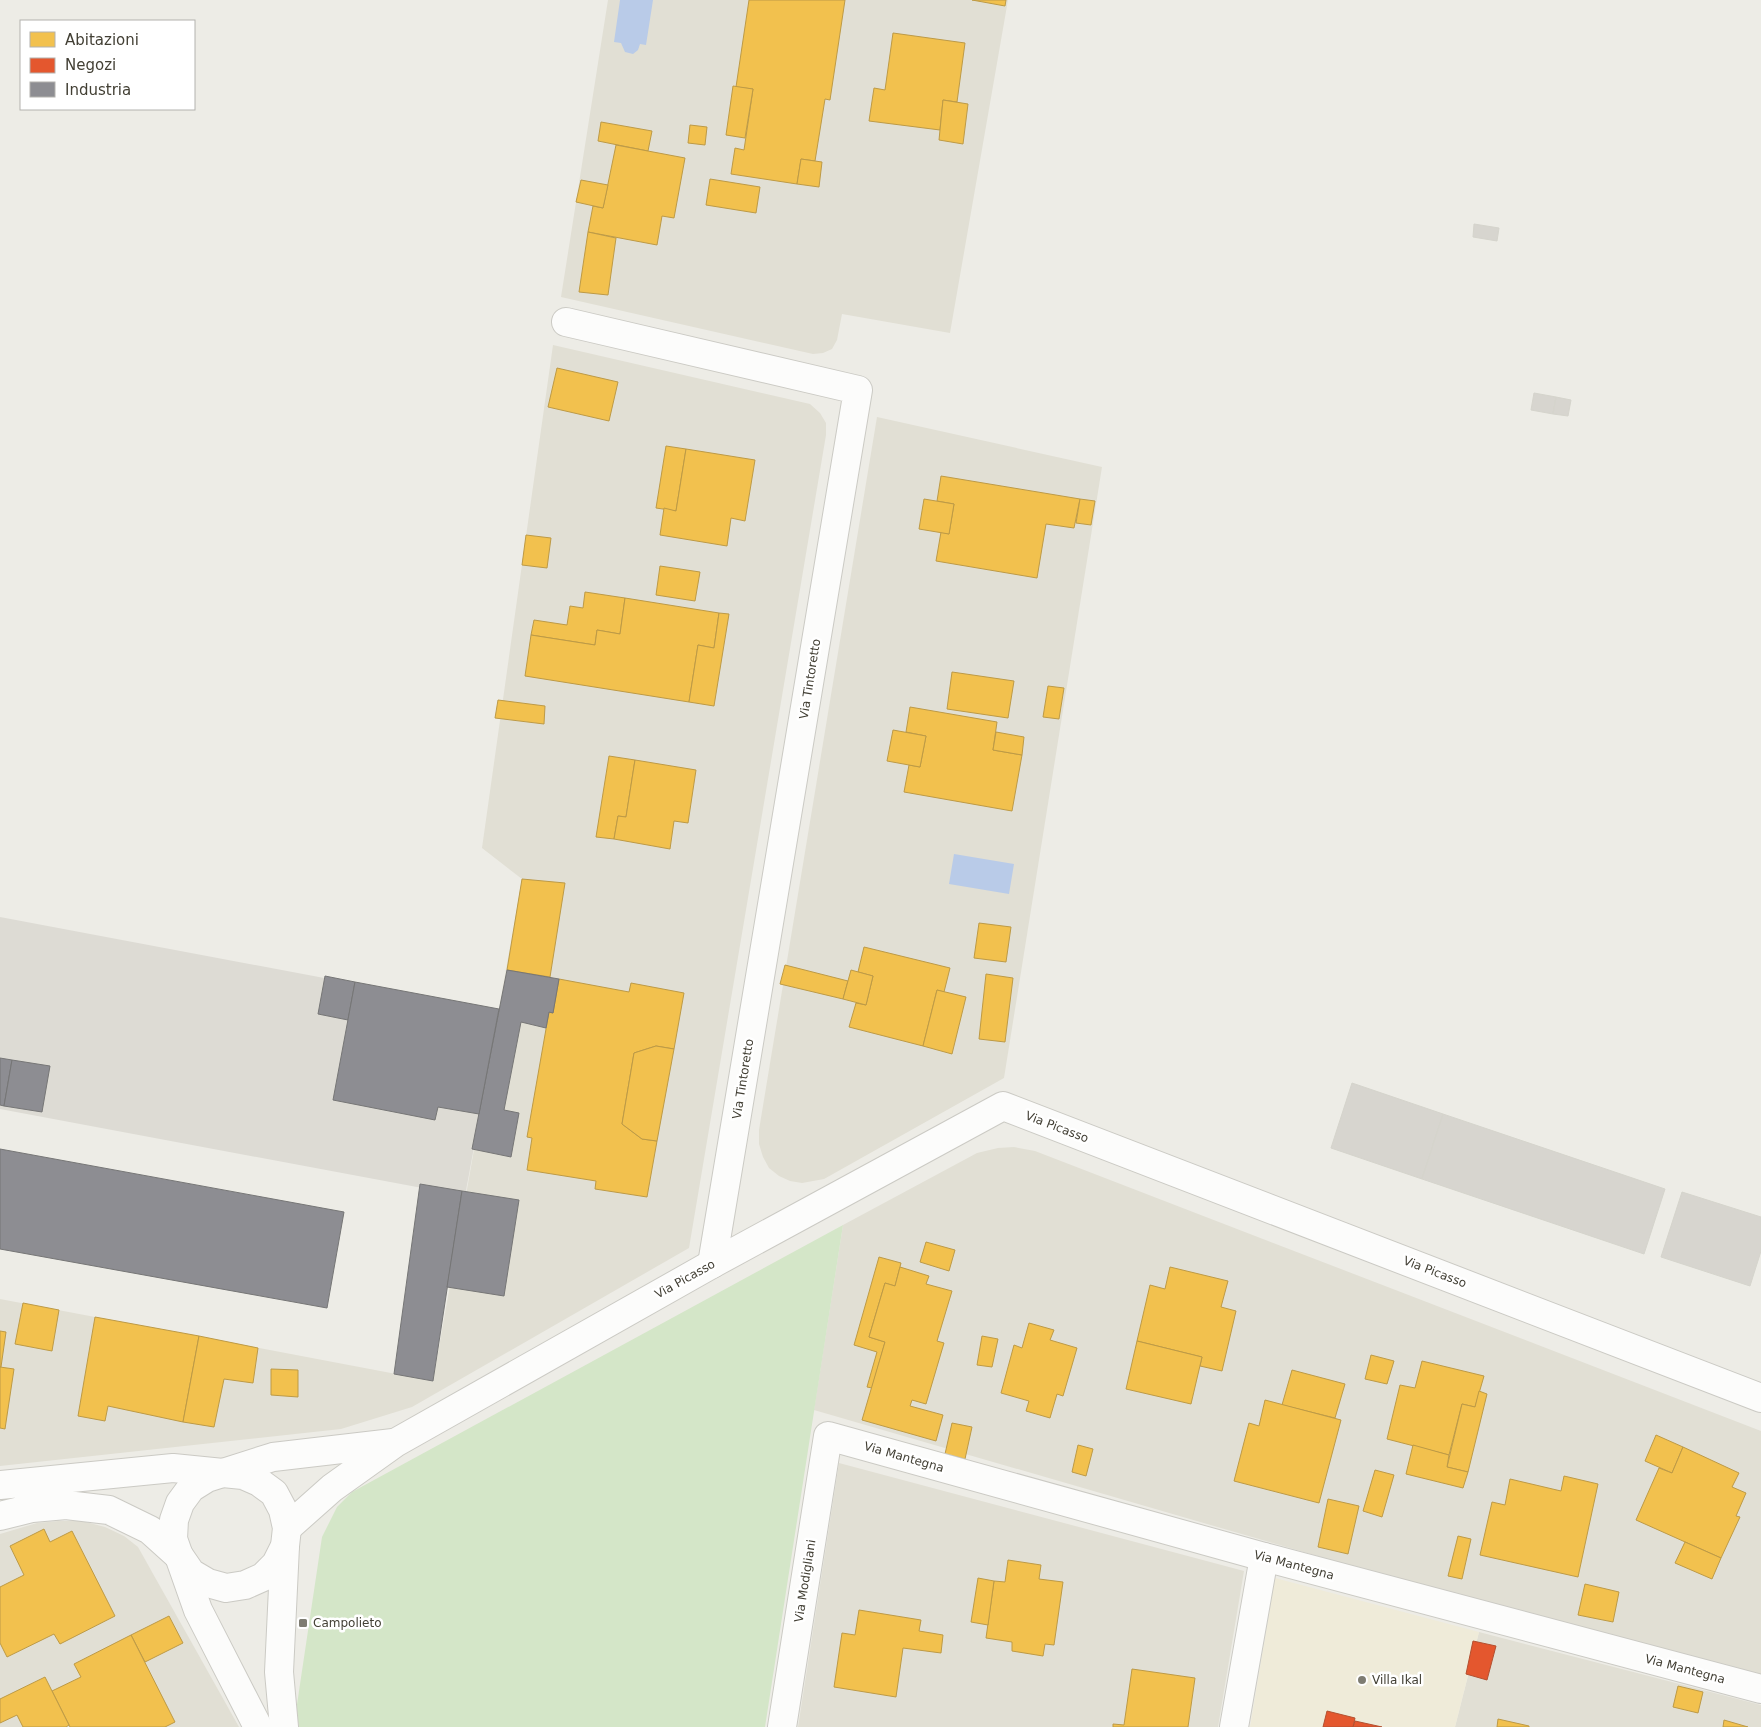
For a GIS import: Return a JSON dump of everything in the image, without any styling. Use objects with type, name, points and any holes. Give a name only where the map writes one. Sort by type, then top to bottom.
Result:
[{"type":"street","name":"Via Tintoretto","points":[[566,322],[858,390],[712,1264]]},
{"type":"street","name":"Via Picasso","points":[[286,1537],[332,1488],[395,1443],[712,1264],[1003,1106],[1761,1398]]},
{"type":"street","name":"Via Mantegna","points":[[828,1436],[1264,1557],[1761,1689]]},
{"type":"street","name":"Via Modigliani","points":[[782,1727],[828,1436]]},
{"type":"street","points":[[258,1727],[198,1610],[173,1539],[174,1520],[180,1503],[191,1488],[207,1478],[273,1458],[395,1443]]},
{"type":"street","points":[[0,1485],[173,1468],[243,1475],[260,1482],[274,1493],[283,1510],[286,1537],[279,1672],[284,1727]]},
{"type":"street","points":[[0,1516],[32,1508],[66,1505],[109,1510],[150,1530],[180,1558],[191,1573],[208,1583],[226,1588],[245,1586],[263,1577],[276,1564],[286,1537]]},
{"type":"street","points":[[1234,1727],[1264,1557]]},
{"type":"shaded area","points":[[608,0],[1008,0],[950,333],[842,314],[837,340],[832,349],[823,353],[813,354],[561,297]]},
{"type":"shaded area","points":[[553,345],[810,404],[820,413],[826,423],[826,435],[689,1248],[412,1407],[341,1429],[0,1466],[0,1299],[433,1381],[522,879],[482,848]]},
{"type":"shaded area","points":[[877,417],[1102,467],[1004,1078],[824,1179],[802,1183],[790,1181],[779,1176],[769,1168],[759,1144],[759,1130]]},
{"type":"shaded area","points":[[0,917],[499,1011],[465,1196],[0,1109]]},
{"type":"shaded area","points":[[1014,1147],[1035,1151],[1761,1431],[1761,1674],[1376,1573],[814,1410],[843,1225],[977,1153],[998,1148]]},
{"type":"shaded area","points":[[839,1463],[1244,1571],[1218,1727],[798,1727]]},
{"type":"shaded area","points":[[82,1521],[105,1527],[124,1536],[138,1547],[239,1727],[0,1727],[0,1534],[37,1523]]},
{"type":"shaded area","name":"Villa Ikal","points":[[1275,1578],[1479,1632],[1455,1727],[1250,1727]]},
{"type":"shaded area","points":[[1479,1632],[1761,1705],[1761,1727],[1455,1727]]},
{"type":"green space","points":[[843,1225],[765,1727],[299,1727],[296,1711],[322,1537],[337,1507],[352,1492]]},
{"type":"water","points":[[620,0],[653,0],[646,45],[640,44],[638,50],[633,54],[625,52],[621,43],[614,42]]},
{"type":"water","points":[[954,854],[1014,864],[1009,894],[949,884]]},
{"type":"building: Abitazioni","points":[[749,0],[845,0],[830,100],[825,99],[815,161],[801,159],[797,184],[731,174],[735,148],[744,150],[753,89],[736,87]]},
{"type":"building: Abitazioni","points":[[972,0],[1006,0],[1005,6]]},
{"type":"building: Abitazioni","points":[[893,33],[965,43],[957,102],[943,100],[940,130],[869,121],[874,88],[885,90]]},
{"type":"building: Abitazioni","points":[[733,86],[753,89],[745,138],[726,135]]},
{"type":"building: Abitazioni","points":[[943,100],[968,104],[963,144],[939,140]]},
{"type":"building: Abitazioni","points":[[601,122],[652,131],[648,151],[598,141]]},
{"type":"building: Abitazioni","points":[[690,125],[707,127],[705,145],[688,143]]},
{"type":"building: Abitazioni","points":[[616,145],[685,158],[674,218],[662,216],[657,245],[588,232],[593,206],[603,208]]},
{"type":"building: Abitazioni","points":[[801,159],[822,162],[819,187],[797,184]]},
{"type":"building: Abitazioni","points":[[710,179],[760,187],[756,213],[706,205]]},
{"type":"building: Abitazioni","points":[[581,180],[608,185],[603,208],[576,202]]},
{"type":"building: Abitazioni","points":[[588,232],[616,238],[608,295],[579,292]]},
{"type":"building: Abitazioni","points":[[557,368],[618,382],[609,421],[548,407]]},
{"type":"building: Abitazioni","points":[[666,446],[686,449],[676,511],[656,508]]},
{"type":"building: Abitazioni","points":[[686,449],[755,460],[745,521],[731,518],[727,546],[660,535],[664,508],[676,511]]},
{"type":"building: Abitazioni","points":[[941,476],[1080,499],[1074,528],[1046,524],[1037,578],[936,561],[941,532],[949,534],[954,504],[937,501]]},
{"type":"building: Abitazioni","points":[[924,499],[954,504],[949,534],[919,529]]},
{"type":"building: Abitazioni","points":[[1080,499],[1095,501],[1091,525],[1076,523]]},
{"type":"building: Abitazioni","points":[[526,535],[551,538],[547,568],[522,565]]},
{"type":"building: Abitazioni","points":[[660,566],[700,572],[695,601],[656,595]]},
{"type":"building: Abitazioni","points":[[585,592],[625,598],[620,634],[597,630],[595,645],[531,635],[534,620],[567,625],[570,606],[583,608]]},
{"type":"building: Abitazioni","points":[[625,598],[719,613],[714,648],[698,645],[689,702],[525,676],[531,635],[595,645],[597,630],[620,634]]},
{"type":"building: Abitazioni","points":[[719,613],[729,614],[714,706],[689,702],[698,645],[714,648]]},
{"type":"building: Abitazioni","points":[[952,672],[1014,681],[1008,718],[947,709]]},
{"type":"building: Abitazioni","points":[[1048,686],[1064,688],[1059,719],[1043,717]]},
{"type":"building: Abitazioni","points":[[498,700],[545,706],[544,724],[495,718]]},
{"type":"building: Abitazioni","points":[[910,707],[997,722],[993,750],[1022,755],[1012,811],[904,792],[909,765],[920,767],[926,736],[906,732]]},
{"type":"building: Abitazioni","points":[[893,730],[926,736],[920,767],[887,761]]},
{"type":"building: Abitazioni","points":[[996,732],[1024,737],[1022,755],[993,750]]},
{"type":"building: Abitazioni","points":[[609,756],[635,760],[626,817],[618,816],[614,839],[596,837]]},
{"type":"building: Abitazioni","points":[[635,760],[696,770],[688,823],[674,821],[670,849],[614,839],[618,816],[626,817]]},
{"type":"building: Abitazioni","points":[[522,879],[565,883],[550,977],[507,970]]},
{"type":"building: Abitazioni","points":[[979,923],[1011,927],[1006,962],[974,958]]},
{"type":"building: Abitazioni","points":[[864,947],[950,968],[944,992],[937,990],[923,1046],[849,1027],[856,1003],[866,1005],[873,976],[858,972]]},
{"type":"building: Abitazioni","points":[[785,965],[848,981],[843,999],[780,984]]},
{"type":"building: Abitazioni","points":[[851,970],[873,976],[866,1005],[843,999]]},
{"type":"building: Abitazioni","points":[[986,974],[1013,978],[1005,1042],[979,1039]]},
{"type":"building: Abitazioni","points":[[559,979],[629,992],[631,983],[684,993],[674,1049],[656,1046],[634,1053],[622,1124],[642,1139],[657,1141],[647,1197],[595,1189],[596,1181],[527,1170],[532,1138],[527,1137],[549,1012],[553,1013]]},
{"type":"building: Abitazioni","points":[[937,990],[966,997],[952,1054],[923,1046]]},
{"type":"building: Abitazioni","points":[[656,1046],[674,1049],[657,1141],[642,1139],[622,1124],[634,1053]]},
{"type":"building: Abitazioni","points":[[926,1242],[955,1250],[949,1271],[920,1262]]},
{"type":"building: Abitazioni","points":[[879,1257],[901,1263],[895,1286],[885,1283],[869,1337],[885,1342],[872,1388],[867,1387],[877,1352],[854,1345]]},
{"type":"building: Abitazioni","points":[[900,1267],[929,1276],[926,1284],[952,1291],[937,1341],[944,1343],[926,1404],[912,1400],[910,1406],[943,1415],[936,1441],[862,1420],[885,1342],[869,1337],[885,1283],[895,1286]]},
{"type":"building: Abitazioni","points":[[1170,1267],[1228,1281],[1221,1307],[1236,1311],[1222,1371],[1200,1366],[1202,1357],[1137,1341],[1150,1285],[1165,1289]]},
{"type":"building: Abitazioni","points":[[23,1303],[59,1310],[52,1351],[15,1344]]},
{"type":"building: Abitazioni","points":[[95,1317],[199,1336],[183,1422],[108,1406],[105,1421],[78,1416]]},
{"type":"building: Abitazioni","points":[[1029,1323],[1054,1330],[1050,1340],[1077,1348],[1063,1396],[1057,1394],[1050,1418],[1026,1411],[1029,1401],[1001,1393],[1014,1345],[1022,1348]]},
{"type":"building: Abitazioni","points":[[0,1331],[6,1332],[1,1367],[0,1367]]},
{"type":"building: Abitazioni","points":[[199,1336],[258,1348],[253,1383],[224,1379],[214,1427],[183,1422]]},
{"type":"building: Abitazioni","points":[[982,1336],[998,1339],[992,1367],[977,1365]]},
{"type":"building: Abitazioni","points":[[1137,1341],[1202,1357],[1191,1404],[1126,1389]]},
{"type":"building: Abitazioni","points":[[1371,1355],[1394,1361],[1387,1384],[1365,1379]]},
{"type":"building: Abitazioni","points":[[1422,1361],[1484,1376],[1475,1407],[1462,1404],[1449,1455],[1387,1439],[1400,1385],[1415,1388]]},
{"type":"building: Abitazioni","points":[[0,1367],[14,1369],[5,1429],[0,1428]]},
{"type":"building: Abitazioni","points":[[271,1369],[298,1370],[298,1397],[271,1395]]},
{"type":"building: Abitazioni","points":[[1292,1370],[1345,1384],[1335,1418],[1282,1405]]},
{"type":"building: Abitazioni","points":[[1479,1391],[1487,1394],[1468,1472],[1447,1467],[1462,1404],[1475,1407]]},
{"type":"building: Abitazioni","points":[[1265,1400],[1341,1420],[1319,1503],[1234,1481],[1249,1423],[1259,1426]]},
{"type":"building: Abitazioni","points":[[952,1423],[972,1427],[965,1459],[945,1454]]},
{"type":"building: Abitazioni","points":[[1656,1435],[1683,1447],[1672,1473],[1645,1461]]},
{"type":"building: Abitazioni","points":[[1078,1445],[1093,1449],[1086,1476],[1072,1472]]},
{"type":"building: Abitazioni","points":[[1413,1445],[1449,1455],[1447,1467],[1468,1472],[1463,1488],[1406,1474]]},
{"type":"building: Abitazioni","points":[[1683,1447],[1739,1473],[1732,1487],[1746,1493],[1736,1516],[1740,1517],[1721,1558],[1636,1520],[1659,1468],[1672,1473]]},
{"type":"building: Abitazioni","points":[[1375,1470],[1394,1475],[1382,1517],[1363,1511]]},
{"type":"building: Abitazioni","points":[[1564,1476],[1598,1484],[1578,1577],[1480,1555],[1492,1502],[1505,1505],[1510,1479],[1561,1491]]},
{"type":"building: Abitazioni","points":[[1328,1499],[1359,1506],[1348,1554],[1318,1547]]},
{"type":"building: Abitazioni","points":[[44,1529],[50,1542],[72,1531],[115,1616],[60,1644],[54,1634],[7,1657],[0,1643],[0,1587],[24,1575],[10,1546]]},
{"type":"building: Abitazioni","points":[[1458,1536],[1471,1539],[1462,1579],[1448,1576]]},
{"type":"building: Abitazioni","points":[[1685,1542],[1721,1558],[1712,1579],[1675,1563]]},
{"type":"building: Abitazioni","points":[[1008,1560],[1041,1565],[1039,1579],[1063,1582],[1054,1645],[1045,1644],[1043,1656],[1012,1651],[1012,1642],[986,1638],[994,1581],[1005,1582]]},
{"type":"building: Abitazioni","points":[[978,1578],[994,1581],[988,1625],[971,1622]]},
{"type":"building: Abitazioni","points":[[1585,1584],[1619,1592],[1613,1622],[1578,1615]]},
{"type":"building: Abitazioni","points":[[859,1610],[921,1620],[919,1631],[943,1635],[941,1653],[903,1648],[896,1697],[834,1687],[842,1633],[855,1635]]},
{"type":"building: Abitazioni","points":[[169,1616],[183,1643],[145,1662],[131,1635]]},
{"type":"building: Abitazioni","points":[[131,1635],[175,1722],[165,1727],[70,1727],[52,1691],[81,1677],[74,1664]]},
{"type":"building: Abitazioni","points":[[1132,1669],[1195,1678],[1188,1727],[1113,1727],[1113,1724],[1124,1725]]},
{"type":"building: Abitazioni","points":[[45,1677],[69,1725],[66,1727],[23,1727],[17,1715],[0,1723],[0,1699]]},
{"type":"building: Abitazioni","points":[[1678,1686],[1703,1692],[1698,1713],[1673,1707]]},
{"type":"building: Abitazioni","points":[[1498,1719],[1529,1726],[1529,1727],[1497,1727]]},
{"type":"building: Abitazioni","points":[[1724,1720],[1748,1727],[1723,1727]]},
{"type":"building: Negozi","points":[[1473,1641],[1496,1646],[1487,1680],[1466,1674]]},
{"type":"building: Negozi","points":[[1327,1711],[1355,1718],[1353,1727],[1323,1727]]},
{"type":"building: Negozi","points":[[1355,1721],[1382,1727],[1353,1727]]},
{"type":"building: Industria","points":[[507,970],[559,979],[553,1013],[549,1012],[546,1028],[521,1022],[504,1110],[519,1113],[511,1157],[472,1149]]},
{"type":"building: Industria","points":[[325,976],[355,982],[348,1020],[318,1014]]},
{"type":"building: Industria","points":[[355,982],[499,1009],[479,1114],[438,1107],[435,1120],[333,1100]]},
{"type":"building: Industria","points":[[0,1058],[12,1060],[4,1106],[0,1105]]},
{"type":"building: Industria","points":[[12,1060],[50,1066],[42,1112],[4,1106]]},
{"type":"building: Industria","points":[[0,1149],[344,1212],[327,1308],[0,1249]]},
{"type":"building: Industria","points":[[420,1184],[462,1191],[433,1381],[394,1374]]},
{"type":"building: Industria","points":[[462,1191],[519,1200],[504,1296],[447,1287]]},
{"type":"building: Altro","points":[[1474,224],[1499,228],[1497,241],[1473,237]]},
{"type":"building: Altro","points":[[1534,393],[1556,397],[1553,414],[1531,410]]},
{"type":"building: Altro","points":[[1556,397],[1571,400],[1568,416],[1553,414]]},
{"type":"building: Altro","points":[[1352,1083],[1443,1114],[1422,1179],[1331,1148]]},
{"type":"building: Altro","points":[[1443,1114],[1665,1189],[1644,1254],[1422,1179]]},
{"type":"building: Altro","points":[[1682,1192],[1761,1217],[1761,1251],[1750,1286],[1661,1257]]},
{"type":"place","name":"Campolieto","points":[[303,1623]]},
{"type":"place","name":"Villa Ikal","points":[[1362,1680]]}]
